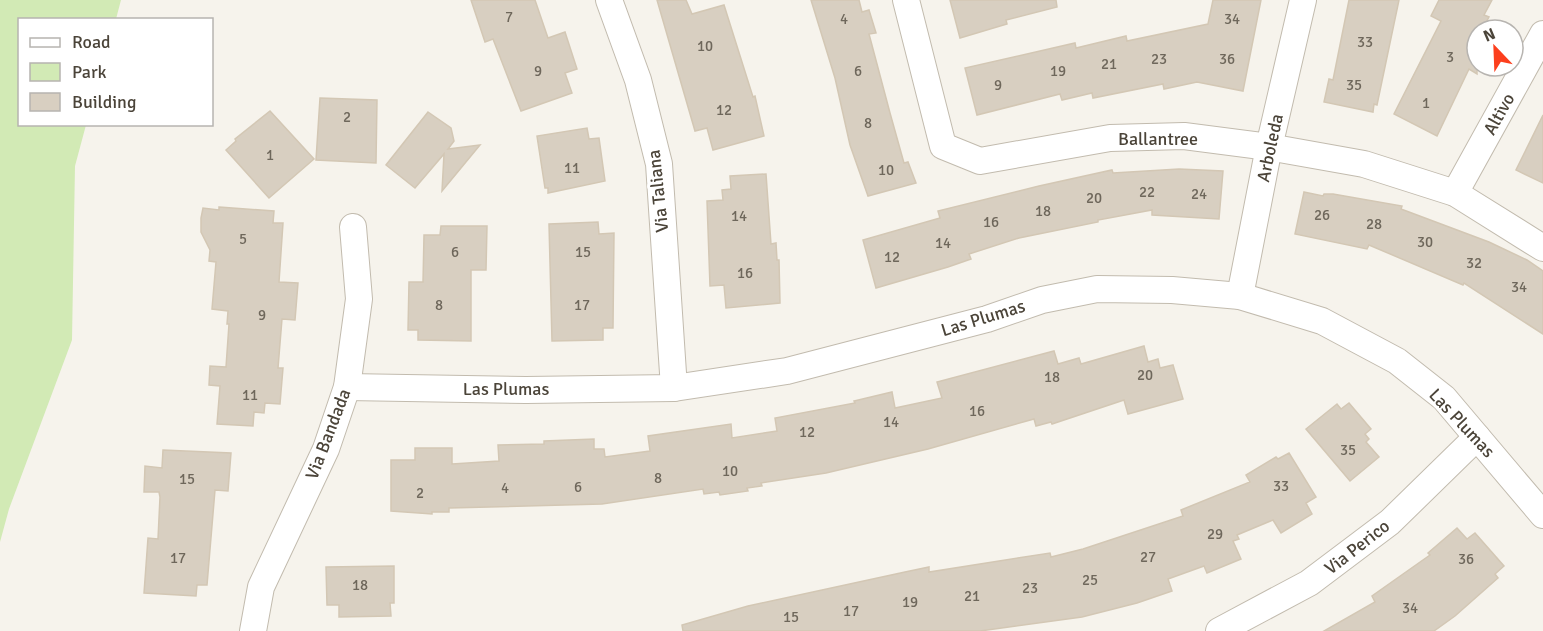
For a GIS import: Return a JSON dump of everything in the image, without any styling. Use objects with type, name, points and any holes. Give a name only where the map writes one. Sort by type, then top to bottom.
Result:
[{"type":"street","name":"Via Taliana","points":[[609,0],[638,80],[659,164],[674,388]]},
{"type":"street","name":"Ballantree","points":[[906,0],[943,146],[980,161],[1110,138],[1184,136],[1269,147],[1364,164],[1455,193],[1543,248]]},
{"type":"street","name":"Arboleda","points":[[1240,296],[1269,147],[1303,0]]},
{"type":"street","name":"Altivo","points":[[1455,193],[1543,34]]},
{"type":"street","name":"Via Bandada","points":[[253,631],[261,587],[326,449],[347,387],[359,299],[353,227]]},
{"type":"street","name":"Las Plumas","points":[[347,387],[526,390],[674,388],[787,371],[987,319],[1042,300],[1097,290],[1172,290],[1240,296],[1322,321],[1397,361],[1444,398],[1543,515]]},
{"type":"street","name":"Via Perico","points":[[1219,631],[1318,576],[1390,522],[1477,437]]},
{"type":"green space","points":[[0,0],[121,0],[116,18],[18,18],[18,126],[86,126],[75,166],[72,340],[9,509],[0,542]]},
{"type":"building","points":[[471,0],[535,0],[548,38],[565,32],[577,69],[565,73],[572,93],[521,111],[493,39],[485,42]]},
{"type":"building","points":[[657,0],[686,0],[692,14],[724,5],[753,97],[755,96],[764,136],[713,150],[707,128],[695,131]]},
{"type":"building","points":[[811,0],[859,0],[862,12],[869,10],[876,33],[869,34],[890,113],[904,163],[908,162],[916,183],[868,196],[850,145],[835,78]]},
{"type":"building","points":[[950,0],[1056,0],[1057,7],[1006,20],[1007,24],[960,38]]},
{"type":"building","points":[[1213,0],[1261,0],[1243,91],[1197,82],[1164,89],[1163,84],[1093,98],[1092,93],[1062,100],[1060,94],[977,115],[965,68],[1075,43],[1076,48],[1126,36],[1127,41],[1208,24]]},
{"type":"building","points":[[1349,0],[1399,0],[1377,105],[1374,104],[1373,112],[1324,102],[1329,79],[1333,80]]},
{"type":"building","points":[[1439,0],[1492,0],[1484,15],[1488,18],[1465,18],[1465,77],[1437,136],[1394,114],[1441,21],[1431,16]]},
{"type":"building","points":[[320,98],[377,100],[376,163],[316,160]]},
{"type":"building","points":[[270,111],[314,159],[269,198],[226,150],[236,141],[235,139]]},
{"type":"building","points":[[428,112],[451,128],[454,141],[448,149],[480,145],[442,191],[444,154],[415,188],[386,165]]},
{"type":"building","points":[[1543,115],[1543,183],[1516,170]]},
{"type":"building","points":[[587,128],[589,139],[599,138],[605,181],[548,193],[548,188],[545,188],[537,136]]},
{"type":"building","points":[[1179,169],[1223,171],[1219,219],[1152,215],[1152,210],[1098,220],[1098,222],[1019,238],[969,254],[971,259],[876,288],[863,240],[940,218],[938,211],[1039,186],[1112,170],[1113,173]]},
{"type":"building","points":[[766,174],[771,244],[776,243],[777,260],[779,260],[780,303],[726,308],[724,285],[710,286],[707,201],[723,200],[722,190],[731,189],[730,176]]},
{"type":"building","points":[[1304,192],[1323,196],[1333,194],[1402,206],[1401,209],[1489,242],[1527,260],[1543,271],[1543,334],[1464,283],[1463,285],[1369,245],[1367,249],[1295,234]]},
{"type":"building","points":[[219,207],[274,211],[273,223],[283,223],[279,282],[298,283],[295,320],[282,319],[278,368],[283,368],[280,404],[265,403],[264,413],[254,412],[253,426],[217,424],[220,386],[209,385],[210,366],[226,367],[229,324],[227,324],[228,311],[212,309],[216,262],[209,261],[210,250],[201,232],[201,218],[203,208],[219,210]]},
{"type":"building","points":[[598,222],[599,234],[614,233],[613,328],[603,328],[603,340],[552,341],[549,224]]},
{"type":"building","points":[[441,226],[487,226],[486,270],[471,270],[471,341],[418,340],[418,330],[408,330],[409,282],[423,282],[424,235],[440,235]]},
{"type":"building","points":[[1144,346],[1148,362],[1158,359],[1160,368],[1173,365],[1183,399],[1128,414],[1124,400],[1052,424],[1051,422],[1036,426],[1034,419],[928,449],[826,473],[761,483],[762,486],[747,488],[748,491],[720,495],[719,492],[704,494],[703,489],[602,504],[449,508],[449,512],[432,512],[432,514],[391,511],[391,460],[415,460],[415,448],[452,448],[452,464],[499,461],[498,445],[544,444],[544,441],[594,439],[594,449],[604,449],[605,457],[650,451],[648,436],[731,424],[732,438],[777,431],[775,418],[855,403],[854,401],[892,392],[895,408],[942,398],[937,382],[1054,351],[1058,364],[1079,358],[1081,364]]},
{"type":"building","points":[[1349,403],[1371,429],[1365,434],[1369,439],[1366,442],[1379,457],[1350,481],[1306,429],[1337,404],[1341,409]]},
{"type":"building","points":[[163,450],[231,453],[228,491],[215,490],[207,585],[197,585],[196,596],[144,593],[148,538],[158,539],[160,497],[159,492],[144,492],[145,466],[162,468]]},
{"type":"building","points":[[1289,453],[1316,497],[1306,503],[1312,514],[1281,533],[1273,520],[1237,535],[1239,539],[1233,541],[1241,559],[1207,573],[1204,566],[1168,579],[1172,591],[1137,603],[1082,617],[980,631],[683,631],[682,625],[748,606],[929,567],[929,572],[1050,553],[1051,557],[1083,549],[1183,516],[1181,510],[1250,482],[1246,475],[1276,457],[1278,459]]},
{"type":"building","points":[[1457,528],[1467,539],[1475,533],[1504,566],[1495,574],[1498,578],[1455,616],[1434,631],[1324,631],[1375,602],[1372,596],[1430,555],[1428,553]]},
{"type":"building","points":[[394,566],[394,603],[390,603],[391,616],[339,617],[339,605],[327,605],[326,567]]}]
